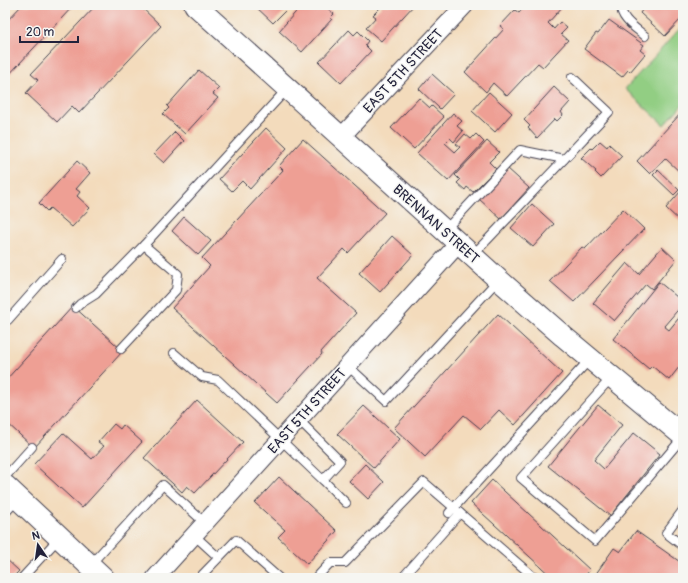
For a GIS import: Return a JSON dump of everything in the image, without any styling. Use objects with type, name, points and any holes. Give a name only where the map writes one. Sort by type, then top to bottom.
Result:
[{"type":"main road","points":[[9,499],[60,537],[96,572]]},
{"type":"street","name":"BRENNAN STREET","points":[[195,5],[499,280],[612,377],[680,428]]},
{"type":"street","name":"EAST 5TH STREET","points":[[341,137],[465,5]]},
{"type":"street","name":"EAST 5TH STREET","points":[[155,578],[458,244]]},
{"type":"lane","points":[[621,5],[621,10],[624,17],[645,36]]},
{"type":"lane","points":[[458,244],[564,159],[609,112],[572,77]]},
{"type":"lane","points":[[76,308],[96,294],[144,245],[287,88]]},
{"type":"lane","points":[[458,244],[520,150],[564,159]]},
{"type":"lane","points":[[121,349],[176,290],[178,274],[144,245]]},
{"type":"lane","points":[[6,320],[62,259]]},
{"type":"lane","points":[[348,366],[386,401],[499,280]]},
{"type":"lane","points":[[174,353],[202,377],[218,380],[346,503]]},
{"type":"lane","points":[[402,578],[454,511],[590,359]]},
{"type":"lane","points":[[612,377],[521,478],[594,541],[680,428]]},
{"type":"lane","points":[[299,420],[340,461],[322,480]]},
{"type":"lane","points":[[5,477],[32,447]]},
{"type":"lane","points":[[316,578],[330,563],[345,563],[424,482],[454,511],[535,578]]},
{"type":"lane","points":[[96,572],[163,485],[199,529],[218,557]]},
{"type":"lane","points":[[683,510],[666,533],[683,546]]},
{"type":"lane","points":[[22,578],[60,537]]},
{"type":"lane","points":[[205,578],[202,575],[236,540],[279,578]]},
{"type":"green space","points":[[683,25],[683,104],[664,125],[625,89]]},
{"type":"building","points":[[22,5],[74,5],[5,79],[5,23]]},
{"type":"building","points":[[96,5],[139,5],[161,26],[79,113],[72,106],[57,122],[26,93],[38,80],[31,74]]},
{"type":"building","points":[[254,5],[291,5],[273,23]]},
{"type":"building","points":[[302,5],[324,5],[334,14],[330,18],[332,19],[302,52],[279,31]]},
{"type":"building","points":[[381,5],[414,5],[381,41],[366,28],[376,17],[373,15],[382,6]]},
{"type":"building","points":[[526,5],[562,5],[563,6],[548,23],[554,29],[560,22],[567,28],[561,34],[568,40],[543,67],[538,63],[507,96],[493,83],[486,92],[465,72],[504,29],[500,26],[515,10],[519,13]]},
{"type":"building","points":[[638,5],[678,5],[683,10],[683,17],[665,36],[640,13],[643,9]]},
{"type":"building","points":[[609,20],[644,45],[640,50],[645,54],[630,72],[628,70],[622,77],[584,49],[596,33],[598,34]]},
{"type":"building","points":[[349,30],[354,35],[358,31],[368,41],[365,45],[371,51],[341,83],[319,62]]},
{"type":"building","points":[[199,70],[219,88],[213,94],[218,98],[185,134],[163,114],[169,108],[167,106]]},
{"type":"building","points":[[432,74],[454,94],[440,109],[419,89]]},
{"type":"building","points":[[554,87],[570,102],[561,112],[563,115],[557,121],[555,119],[537,138],[528,128],[530,126],[524,120]]},
{"type":"building","points":[[489,92],[512,113],[495,132],[472,111]]},
{"type":"building","points":[[419,98],[430,108],[432,106],[444,117],[414,149],[391,128]]},
{"type":"building","points":[[683,111],[683,175],[665,158],[650,174],[637,161]]},
{"type":"building","points":[[453,113],[462,121],[457,126],[463,131],[454,142],[450,138],[445,143],[455,152],[460,147],[456,144],[465,134],[471,139],[476,134],[484,142],[448,181],[417,153]]},
{"type":"building","points":[[266,128],[287,148],[250,189],[242,181],[232,191],[219,179]]},
{"type":"building","points":[[175,132],[184,141],[164,163],[154,154]]},
{"type":"building","points":[[303,139],[385,213],[348,253],[344,249],[317,278],[356,313],[321,352],[322,354],[277,403],[172,308],[210,266],[202,258],[283,170],[279,166]]},
{"type":"building","points":[[487,141],[499,152],[489,162],[496,169],[473,192],[467,187],[465,190],[457,183],[460,180],[455,175]]},
{"type":"building","points":[[600,141],[607,147],[609,144],[622,156],[601,178],[595,172],[596,171],[581,158]]},
{"type":"building","points":[[77,161],[90,173],[76,189],[80,192],[77,196],[90,208],[72,227],[50,208],[47,211],[39,203]]},
{"type":"building","points":[[507,168],[529,188],[501,219],[479,199]]},
{"type":"building","points":[[658,170],[679,190],[674,195],[653,175]]},
{"type":"building","points":[[681,191],[683,192],[683,224],[666,208]]},
{"type":"building","points":[[532,204],[554,224],[533,247],[511,228]]},
{"type":"building","points":[[623,209],[644,229],[574,302],[550,281],[582,247],[585,249]]},
{"type":"building","points":[[184,217],[211,241],[198,255],[172,231]]},
{"type":"building","points":[[392,236],[413,255],[380,292],[359,273]]},
{"type":"building","points":[[662,247],[676,260],[652,289],[646,284],[614,321],[593,303],[627,263],[639,274]]},
{"type":"building","points":[[659,282],[683,302],[683,304],[664,326],[669,330],[683,313],[683,362],[669,380],[652,366],[649,369],[613,339]]},
{"type":"building","points":[[73,306],[123,351],[34,448],[5,421],[5,381]]},
{"type":"building","points":[[498,314],[562,373],[515,425],[499,410],[481,429],[464,415],[425,457],[394,428]]},
{"type":"building","points":[[197,400],[243,442],[195,493],[187,486],[182,492],[144,458]]},
{"type":"building","points":[[598,405],[622,425],[594,460],[604,469],[634,433],[660,454],[610,516],[548,466]]},
{"type":"building","points":[[364,406],[400,439],[374,468],[337,434]]},
{"type":"building","points":[[114,424],[120,429],[123,425],[142,442],[82,508],[34,464],[63,433],[92,459],[104,446],[98,442]]},
{"type":"building","points":[[365,464],[384,482],[368,499],[349,481]]},
{"type":"building","points":[[279,477],[337,531],[307,564],[278,537],[285,530],[255,503]]},
{"type":"building","points":[[492,480],[590,570],[583,578],[553,578],[471,503]]},
{"type":"building","points":[[636,531],[683,564],[683,578],[593,578],[614,548],[620,552]]},
{"type":"building","points":[[5,558],[19,571],[12,578],[5,578]]}]
